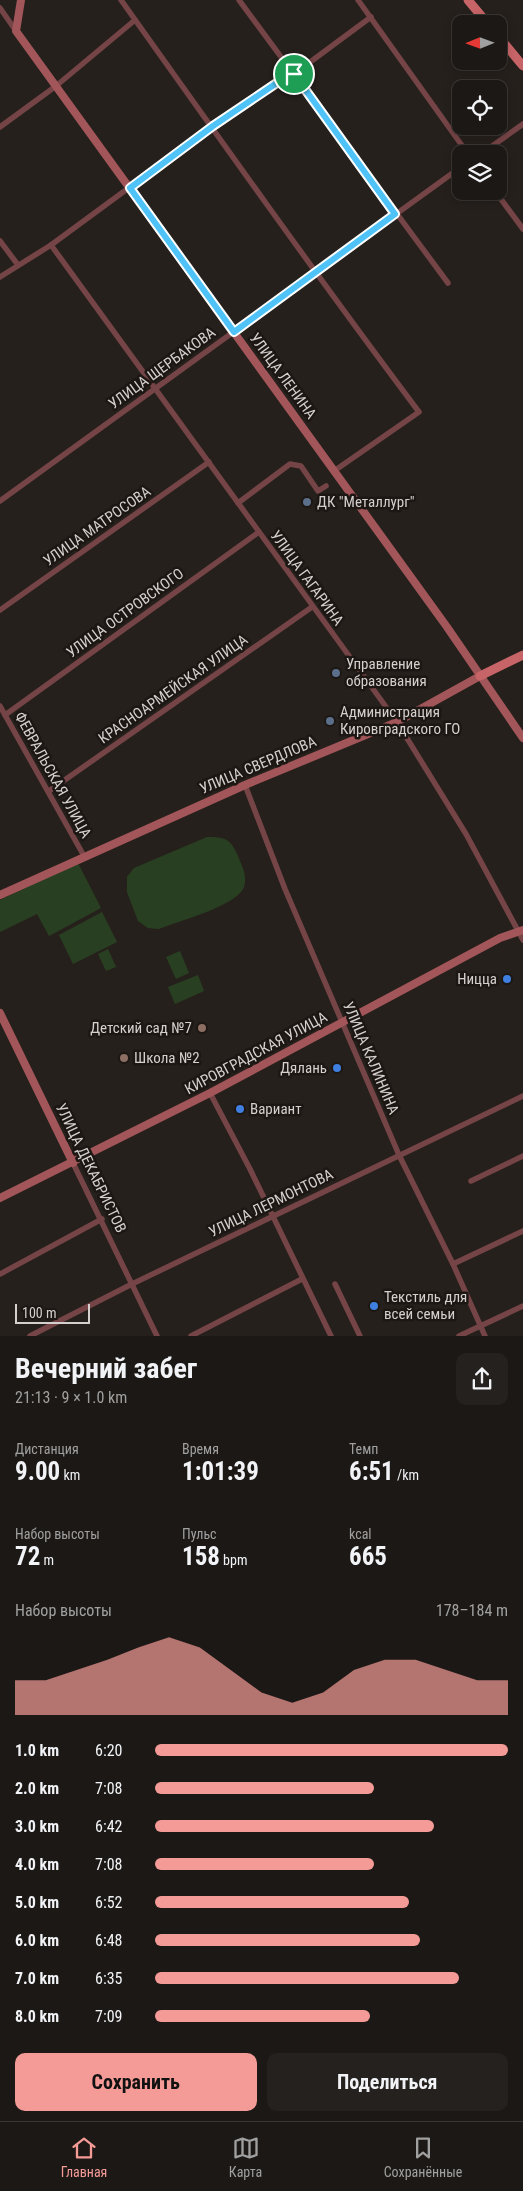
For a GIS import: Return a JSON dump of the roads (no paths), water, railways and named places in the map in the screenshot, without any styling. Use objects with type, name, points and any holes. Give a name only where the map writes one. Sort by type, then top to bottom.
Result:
[{"type":"main road","points":[[16,31],[21,0]]},
{"type":"main road","points":[[468,0],[480,15]]},
{"type":"main road","name":"УЛИЦА ЛЕНИНА","points":[[16,31],[447,627],[523,738]]},
{"type":"main road","points":[[508,48],[523,66]]},
{"type":"main road","name":"УЛИЦА СВЕРДЛОВА","points":[[0,894],[245,785],[397,722],[480,676],[523,655]]},
{"type":"main road","name":"КИРОВГРАДСКАЯ УЛИЦА","points":[[0,1198],[210,1093],[500,938],[521,931]]},
{"type":"main road","name":"УЛИЦА ДЕКАБРИСТОВ","points":[[0,1013],[73,1163]]},
{"type":"street","points":[[121,0],[213,126],[315,273],[419,412],[334,471]]},
{"type":"street","points":[[239,0],[448,284]]},
{"type":"street","points":[[358,0],[462,145]]},
{"type":"street","name":"УЛИЦА ЛЕНИНА","points":[[0,8],[16,31]]},
{"type":"street","points":[[0,277],[51,244],[130,188],[213,126],[294,74],[371,17]]},
{"type":"street","points":[[0,127],[56,86],[135,20]]},
{"type":"street","points":[[493,145],[523,124]]},
{"type":"street","name":"УЛИЦА ЩЕРБАКОВА","points":[[0,501],[452,173]]},
{"type":"street","points":[[501,200],[523,230]]},
{"type":"street","points":[[0,241],[18,265]]},
{"type":"street","name":"УЛИЦА ГАГАРИНА","points":[[51,244],[397,722],[466,834],[521,931],[523,940]]},
{"type":"street","name":"УЛИЦА МАТРОСОВА","points":[[0,610],[208,462]]},
{"type":"street","points":[[238,503],[290,464],[301,466],[318,491],[326,486]]},
{"type":"street","name":"УЛИЦА ОСТРОВСКОГО","points":[[5,715],[258,532]]},
{"type":"street","name":"КРАСНОАРМЕЙСКАЯ УЛИЦА","points":[[49,791],[312,607]]},
{"type":"street","name":"ФЕВРАЛЬСКАЯ УЛИЦА","points":[[0,706],[84,856]]},
{"type":"street","name":"УЛИЦА КАЛИНИНА","points":[[245,785],[285,890],[399,1156],[453,1264],[485,1336]]},
{"type":"street","points":[[210,1093],[250,1169],[331,1336]]},
{"type":"street","name":"УЛИЦА ЛЕРМОНТОВА","points":[[30,1336],[132,1284],[523,1096]]},
{"type":"street","points":[[472,1181],[523,1156]]},
{"type":"street","name":"УЛИЦА ДЕКАБРИСТОВ","points":[[73,1163],[102,1219],[156,1336]]},
{"type":"street","points":[[0,1274],[102,1219]]},
{"type":"street","points":[[453,1264],[523,1231]]},
{"type":"street","points":[[191,1336],[302,1279]]},
{"type":"street","points":[[335,1284],[360,1336]]},
{"type":"street","points":[[459,1336],[523,1306]]},
{"type":"place","name":"ДК \"Металлург\"","points":[[307,502]]},
{"type":"place","name":"Управление образования","points":[[336,673]]},
{"type":"place","name":"Администрация Кировградского ГО","points":[[330,721]]},
{"type":"place","name":"Ницца","points":[[507,979]]},
{"type":"place","name":"Детский сад №7","points":[[202,1028]]},
{"type":"place","name":"Школа №2","points":[[124,1058]]},
{"type":"place","name":"Дялань","points":[[337,1068]]},
{"type":"place","name":"Вариант","points":[[240,1109]]},
{"type":"place","name":"Текстиль для всей семьи","points":[[374,1306]]}]
